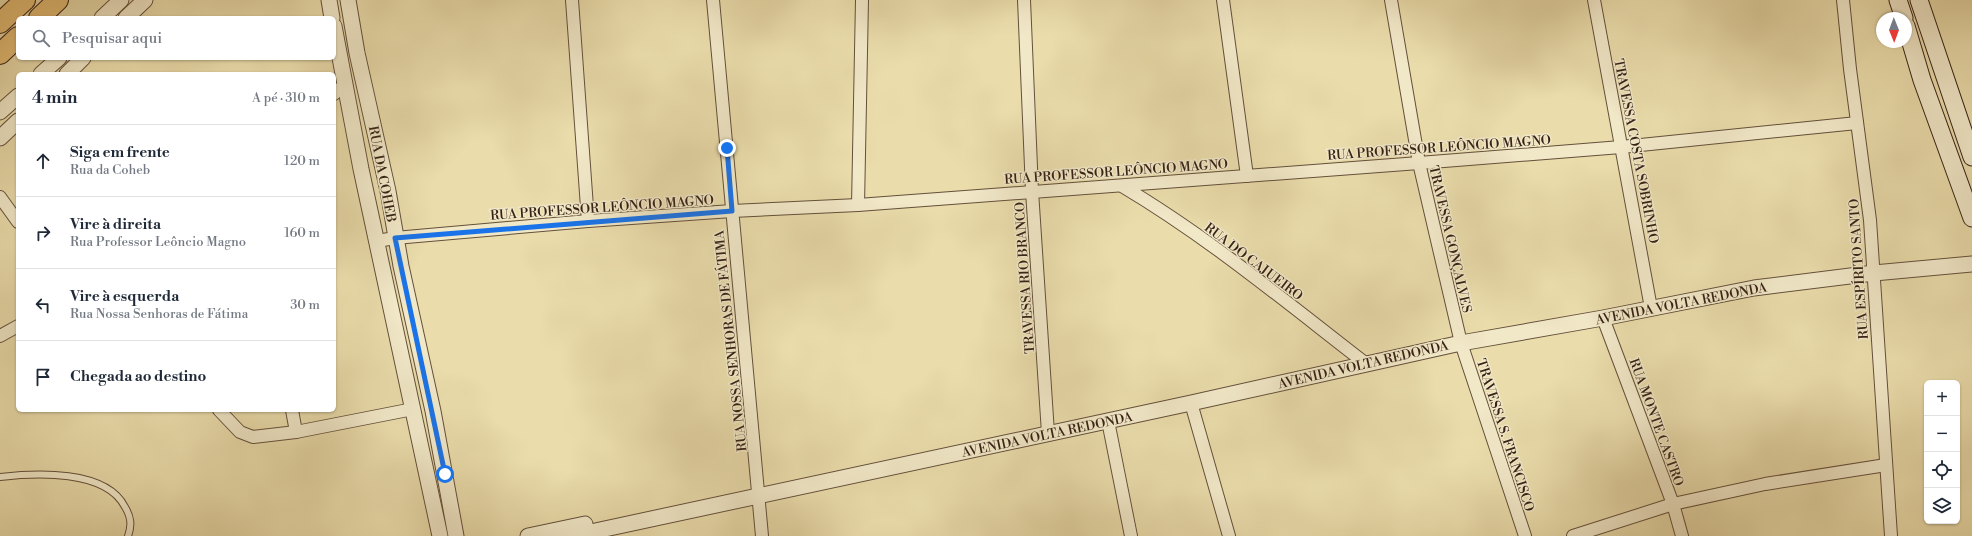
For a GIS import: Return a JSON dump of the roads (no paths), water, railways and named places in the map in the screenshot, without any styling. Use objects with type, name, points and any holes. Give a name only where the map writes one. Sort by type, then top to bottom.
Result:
[{"type":"highway","points":[[0,23],[25,0]]},
{"type":"highway","points":[[41,16],[58,0]]},
{"type":"highway","points":[[0,54],[16,39]]},
{"type":"main road","points":[[1898,0],[1902,12]]},
{"type":"main road","points":[[1919,0],[1972,157]]},
{"type":"main road","points":[[1912,46],[1922,80],[1972,218]]},
{"type":"street","points":[[104,16],[121,0]]},
{"type":"street","points":[[128,16],[145,0]]},
{"type":"street","points":[[329,0],[332,16]]},
{"type":"street","name":"RUA DA COHEB","points":[[348,0],[357,53],[388,191],[395,238],[433,411],[456,536]]},
{"type":"street","points":[[572,0],[588,221]]},
{"type":"street","name":"RUA NOSSA SENHORAS DE FÁTIMA","points":[[712,0],[762,536]]},
{"type":"street","points":[[858,206],[862,0]]},
{"type":"street","name":"TRAVESSA RIO BRANCO","points":[[1024,0],[1032,191],[1048,434]]},
{"type":"street","points":[[1223,0],[1247,176]]},
{"type":"street","name":"TRAVESSA GONÇALVES","points":[[1391,0],[1419,163],[1461,343]]},
{"type":"street","name":"TRAVESSA COSTA SOBRINHO","points":[[1594,0],[1651,308]]},
{"type":"street","name":"RUA ESPÍRITO SANTO","points":[[1843,0],[1845,31],[1870,220],[1891,536]]},
{"type":"street","name":"RUA DA COHEB","points":[[336,51],[339,89],[377,241],[440,536]]},
{"type":"street","points":[[43,72],[57,60]]},
{"type":"street","points":[[68,72],[81,60]]},
{"type":"street","points":[[0,112],[16,98]]},
{"type":"street","name":"RUA PROFESSOR LEÔNCIO MAGNO","points":[[377,241],[395,238],[588,221],[732,211],[858,206],[1032,191],[1122,186],[1621,147],[1857,122]]},
{"type":"street","points":[[0,138],[16,123]]},
{"type":"street","name":"RUA DO CAJUEIRO","points":[[1122,186],[1154,205],[1232,260],[1366,363]]},
{"type":"street","points":[[0,197],[16,219]]},
{"type":"street","name":"AVENIDA VOLTA REDONDA","points":[[572,536],[1191,403],[1461,343],[1603,318],[1754,288],[1874,273],[1972,264]]},
{"type":"street","name":"RUA MONTE CASTRO","points":[[1603,318],[1673,504],[1682,536]]},
{"type":"street","points":[[0,336],[16,327]]},
{"type":"street","name":"TRAVESSA S. FRANCISCO","points":[[1461,343],[1525,536]]},
{"type":"street","points":[[1191,403],[1229,536]]},
{"type":"street","points":[[221,412],[240,432],[253,437],[296,432],[413,409]]},
{"type":"street","points":[[292,412],[296,432]]},
{"type":"street","points":[[1108,421],[1131,536]]},
{"type":"street","points":[[1573,536],[1673,504],[1764,484],[1886,465]]},
{"type":"street","name":"AVENIDA VOLTA REDONDA","points":[[528,536],[660,508],[759,495]]},
{"type":"lane","points":[[0,477],[22,475],[56,475],[75,477],[100,484],[112,491],[123,502],[128,513],[131,526],[128,536]]}]
